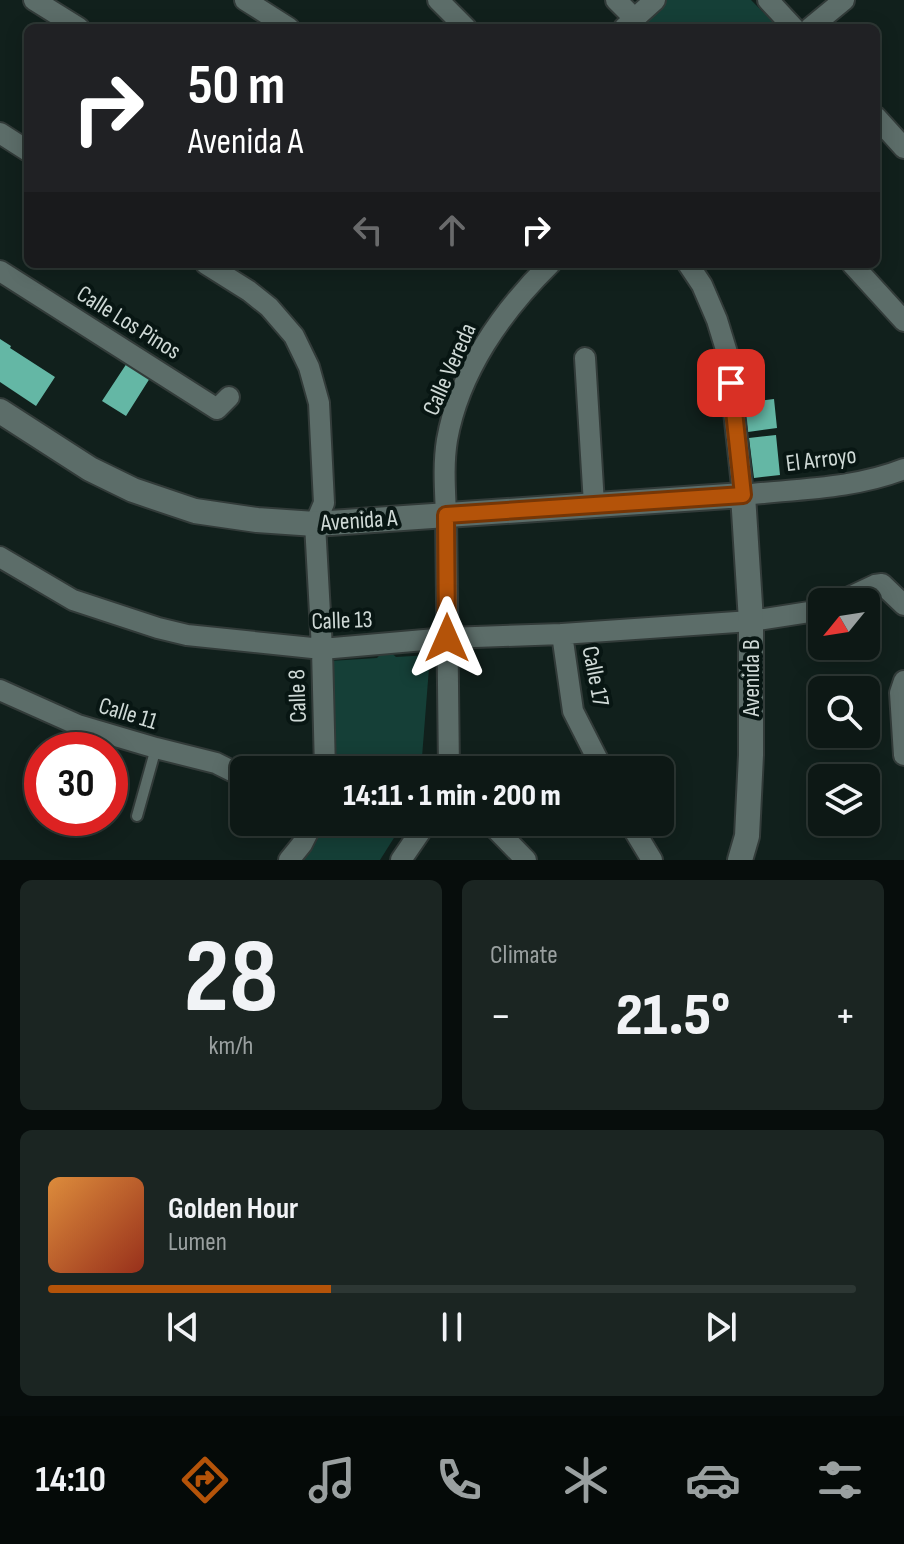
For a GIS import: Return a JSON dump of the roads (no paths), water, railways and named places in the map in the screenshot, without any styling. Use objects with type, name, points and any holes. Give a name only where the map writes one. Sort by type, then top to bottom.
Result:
[{"type":"main road","name":"Avenida A","points":[[0,411],[90,469],[133,490],[195,511],[257,520],[315,524],[743,495]]},
{"type":"main road","name":"Avenida B","points":[[740,860],[747,836],[751,755],[751,621],[743,495]]},
{"type":"street","points":[[34,0],[73,24]]},
{"type":"street","points":[[245,0],[283,24]]},
{"type":"street","points":[[438,0],[462,24]]},
{"type":"street","points":[[616,0],[629,23],[655,0]]},
{"type":"street","points":[[768,0],[790,24]]},
{"type":"street","points":[[815,24],[844,0]]},
{"type":"street","points":[[880,121],[904,148]]},
{"type":"street","points":[[0,133],[24,148]]},
{"type":"street","name":"Calle 8","points":[[212,268],[269,307],[294,336],[309,367],[319,403],[324,503],[315,524],[325,756]]},
{"type":"street","name":"Calle Vereda","points":[[449,756],[444,474],[447,439],[477,358],[496,327],[546,268]]},
{"type":"street","points":[[691,268],[702,285],[717,320],[728,356],[743,495]]},
{"type":"street","points":[[856,268],[904,321]]},
{"type":"street","name":"Calle Los Pinos","points":[[2,278],[217,409],[229,397]]},
{"type":"street","points":[[585,358],[594,504]]},
{"type":"street","name":"El Arroyo","points":[[743,495],[859,482],[904,469]]},
{"type":"street","name":"Calle 13","points":[[0,557],[73,600],[158,628],[187,635],[322,649],[447,638],[562,634],[751,621],[808,612]]},
{"type":"street","points":[[869,588],[882,584],[904,605]]},
{"type":"street","name":"Calle 17","points":[[562,634],[573,711],[596,756]]},
{"type":"street","points":[[904,681],[900,693],[904,755]]},
{"type":"street","name":"Calle 11","points":[[0,690],[78,725],[216,763],[230,770]]},
{"type":"street","points":[[289,860],[306,836]]},
{"type":"street","points":[[401,860],[417,836]]},
{"type":"street","points":[[503,836],[526,860]]},
{"type":"street","points":[[637,836],[652,860]]},
{"type":"lane","points":[[137,816],[156,748]]}]
